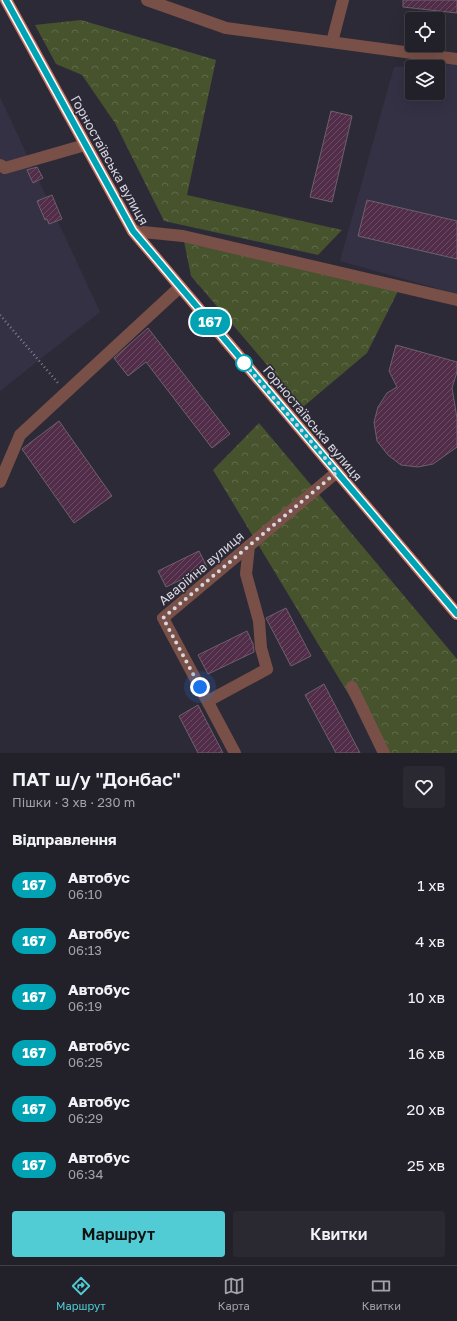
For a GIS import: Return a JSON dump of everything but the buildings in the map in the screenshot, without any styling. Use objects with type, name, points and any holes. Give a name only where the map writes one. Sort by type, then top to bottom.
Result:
[{"type":"main road","name":"Горностаївська вулиця","points":[[6,0],[133,231],[457,614]]},
{"type":"street","points":[[147,0],[226,28],[457,59]]},
{"type":"street","points":[[332,42],[343,0]]},
{"type":"street","points":[[0,165],[5,168],[85,145]]},
{"type":"street","points":[[133,231],[183,236],[457,300]]},
{"type":"street","points":[[0,482],[2,469],[20,435],[180,287]]},
{"type":"street","name":"Аварійна вулиця","points":[[236,753],[163,618],[337,472]]},
{"type":"street","points":[[208,701],[267,669],[261,648],[259,621],[246,574],[249,546]]},
{"type":"street","points":[[352,687],[384,753]]},
{"type":"path","points":[[0,316],[66,392]]},
{"type":"shaded area","points":[[457,64],[457,294],[340,261],[394,67],[405,66],[405,100],[445,100],[445,65]]},
{"type":"shaded area","points":[[0,97],[100,312],[0,391]]},
{"type":"green space","points":[[81,20],[216,60],[187,195],[342,230],[318,255],[164,221],[115,123],[82,75],[56,64],[35,25]]},
{"type":"green space","points":[[183,236],[401,285],[367,353],[303,407],[191,276]]},
{"type":"green space","points":[[259,423],[457,659],[457,753],[384,753],[213,470]]},
{"type":"bus line","name":"167","points":[[6,0],[133,231],[457,614]]},
{"type":"route","points":[[200,687],[163,618],[337,472],[244,363]]}]
